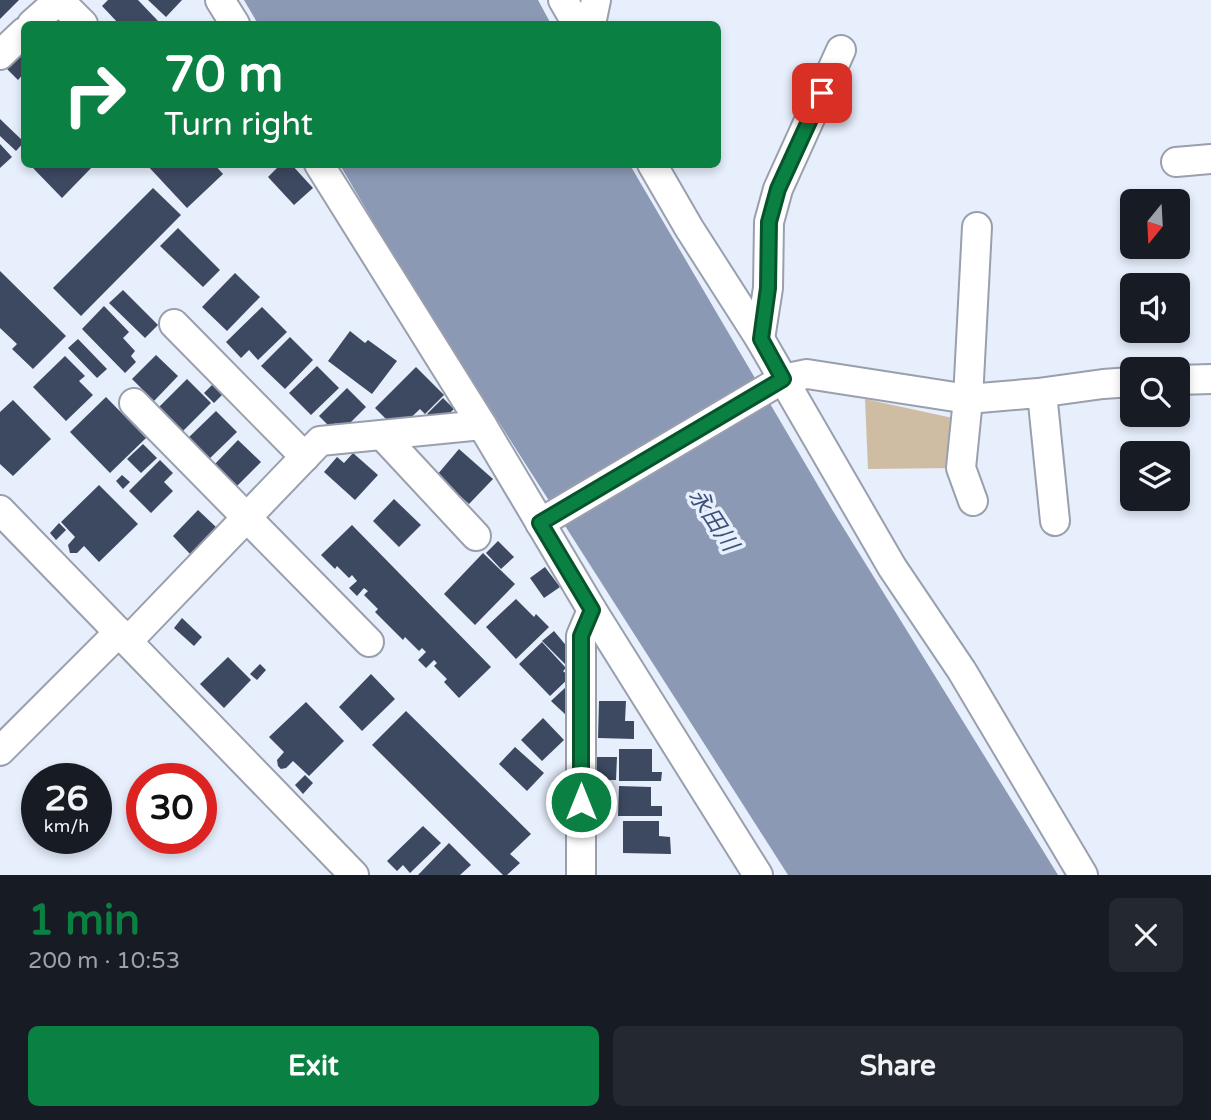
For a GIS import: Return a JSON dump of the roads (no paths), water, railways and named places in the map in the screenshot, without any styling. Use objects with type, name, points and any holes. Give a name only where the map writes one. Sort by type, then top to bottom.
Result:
[{"type":"street","points":[[35,21],[59,0],[80,21]]},
{"type":"street","points":[[220,0],[233,21]]},
{"type":"street","points":[[563,0],[575,21]]},
{"type":"street","points":[[592,21],[596,0]]},
{"type":"street","points":[[0,55],[21,35]]},
{"type":"street","points":[[761,339],[768,288],[769,222],[778,189],[841,50]]},
{"type":"street","points":[[1177,162],[1211,159]]},
{"type":"street","points":[[321,168],[543,521],[592,610],[758,875]]},
{"type":"street","points":[[654,168],[689,228],[761,339],[778,382],[892,568],[961,671],[1083,875]]},
{"type":"street","points":[[972,501],[961,468],[968,399],[977,227]]},
{"type":"street","points":[[174,324],[305,457]]},
{"type":"street","points":[[543,521],[778,382],[807,374],[968,399],[1120,383]]},
{"type":"street","points":[[1190,380],[1211,379]]},
{"type":"street","points":[[1042,393],[1055,521]]},
{"type":"street","points":[[134,403],[369,642]]},
{"type":"street","points":[[0,751],[247,517],[320,441],[482,425]]},
{"type":"street","points":[[382,435],[476,536]]},
{"type":"street","points":[[0,510],[354,875]]},
{"type":"street","points":[[581,875],[581,636],[592,610]]},
{"type":"water","points":[[244,0],[538,0],[549,21],[256,21]]},
{"type":"water","name":"永田川","points":[[342,168],[632,168],[833,511],[1058,875],[788,875],[403,272]]}]
